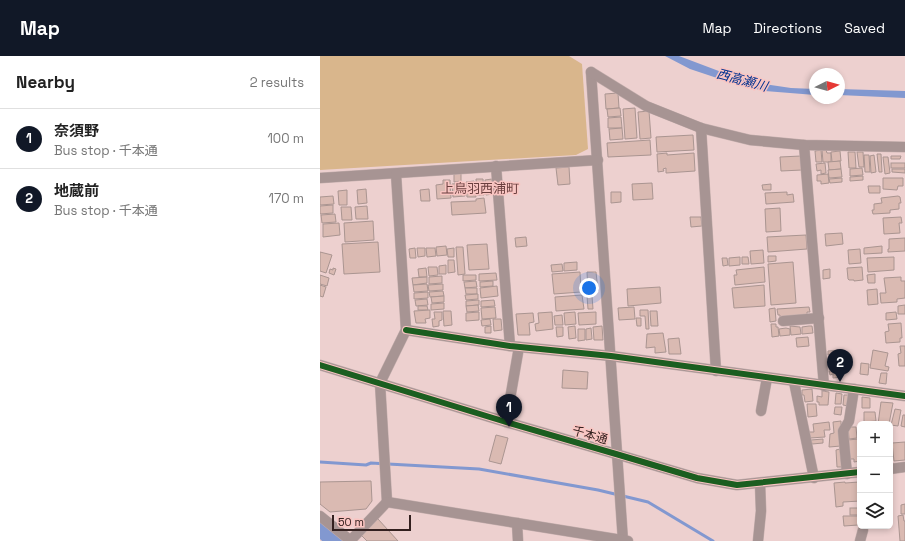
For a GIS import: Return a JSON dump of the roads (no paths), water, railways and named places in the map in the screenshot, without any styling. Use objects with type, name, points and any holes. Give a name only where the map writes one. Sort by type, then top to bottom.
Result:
[{"type":"street","points":[[386,502],[625,541],[616,454],[612,356],[591,72],[646,106],[701,128],[750,140],[804,145],[905,147]]},
{"type":"street","points":[[701,128],[716,371]]},
{"type":"street","points":[[804,145],[824,386]]},
{"type":"street","points":[[320,178],[598,160]]},
{"type":"street","points":[[496,166],[514,347],[506,422]]},
{"type":"street","points":[[320,516],[351,541],[386,502],[380,383],[406,330],[396,174]]},
{"type":"street","points":[[784,321],[819,318]]},
{"type":"street","points":[[406,330],[514,347],[612,356],[905,396]]},
{"type":"street","name":"千本通","points":[[320,365],[697,478],[737,485],[857,472]]},
{"type":"street","points":[[761,411],[767,378]]},
{"type":"street","points":[[794,382],[814,478]]},
{"type":"street","points":[[847,474],[843,431],[849,421],[854,389]]},
{"type":"street","points":[[893,469],[905,467]]},
{"type":"street","points":[[758,541],[761,511],[760,483]]},
{"type":"street","points":[[517,523],[518,541]]},
{"type":"street","points":[[860,541],[863,530]]},
{"type":"water","name":"西高瀬川","points":[[665,56],[679,56],[732,76],[764,84],[809,89],[809,95],[765,91],[738,85],[690,69]]},
{"type":"water","points":[[845,89],[905,91],[905,98],[845,95]]},
{"type":"waterway","points":[[320,462],[366,465],[371,463],[479,469],[598,490],[648,502],[713,541]]},
{"type":"waterway","points":[[320,526],[336,541]]},
{"type":"place","name":"地蔵前","points":[[840,382]]},
{"type":"place","name":"奈須野","points":[[509,427]]},
{"type":"district","name":"上鳥羽西浦町","points":[[480,188]]}]
